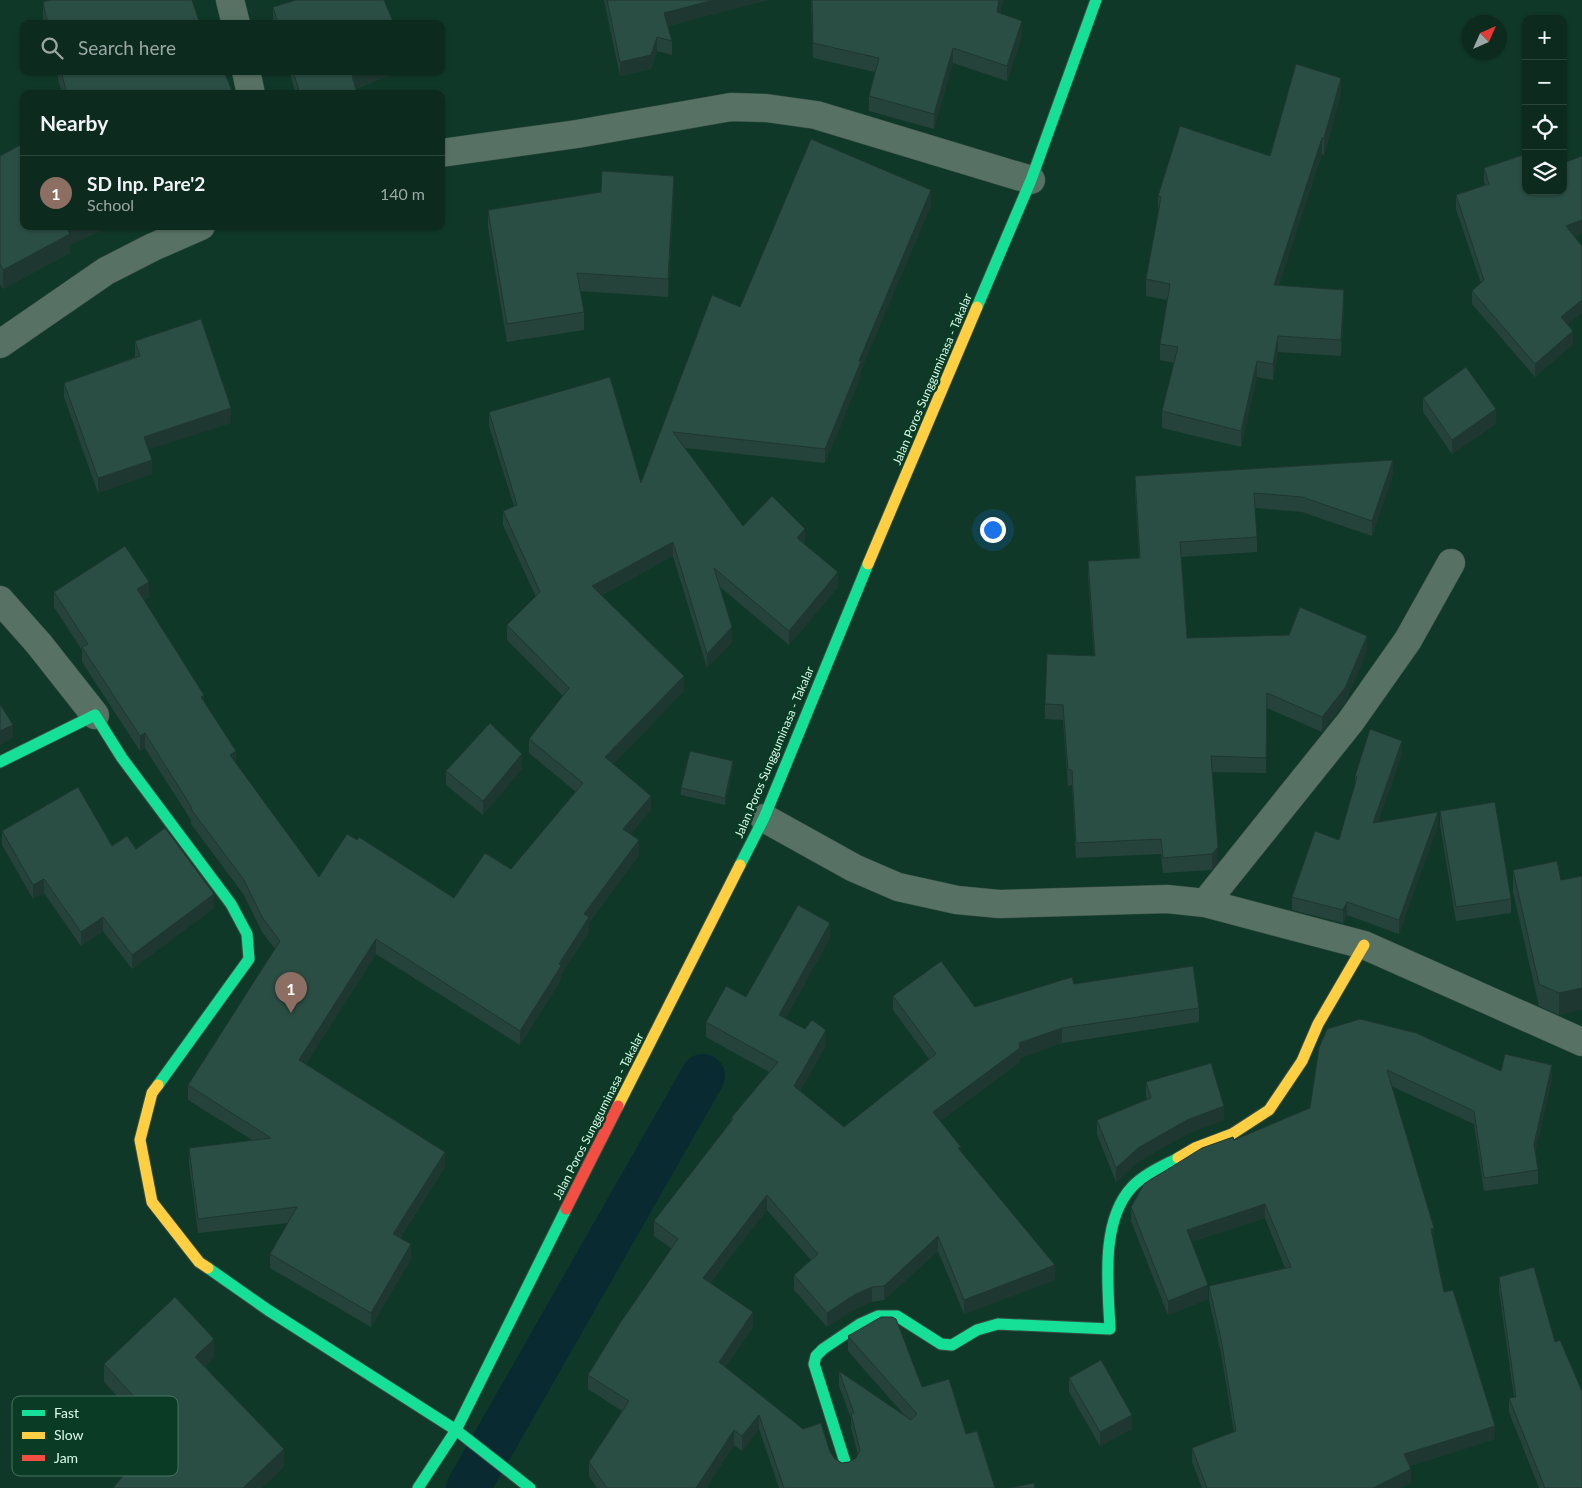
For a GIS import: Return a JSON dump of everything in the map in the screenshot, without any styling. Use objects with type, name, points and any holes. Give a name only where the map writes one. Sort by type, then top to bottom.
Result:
[{"type":"main road","name":"Jalan Poros Sungguminasa - Takalar","points":[[418,1488],[456,1430],[506,1327],[764,818],[828,658],[1031,180],[1096,0]]},
{"type":"main road","points":[[0,762],[95,715],[122,758],[231,904],[247,934],[249,959],[152,1094],[140,1140],[152,1202],[199,1262],[268,1310],[456,1430],[530,1488]]},
{"type":"main road","points":[[845,1462],[814,1364],[816,1356],[823,1349],[860,1324],[878,1316],[897,1316],[941,1344],[952,1345],[978,1330],[998,1324],[1110,1329],[1107,1274],[1112,1228],[1121,1203],[1132,1187],[1146,1176],[1195,1148],[1232,1134],[1269,1110],[1302,1060],[1318,1024],[1364,945]]},
{"type":"street","points":[[230,0],[235,20]]},
{"type":"street","points":[[247,75],[251,90]]},
{"type":"street","points":[[445,152],[577,134],[731,107],[766,108],[816,115],[1031,180]]},
{"type":"street","points":[[0,344],[106,271],[192,230]]},
{"type":"street","points":[[1205,903],[1351,721],[1408,640],[1451,563]]},
{"type":"street","points":[[0,600],[39,644],[95,715]]},
{"type":"street","points":[[764,818],[854,868],[898,886],[957,900],[1018,904],[1167,899],[1205,903],[1364,945],[1400,959],[1582,1042]]},
{"type":"building","points":[[50,0],[192,0],[199,20],[47,20],[43,2]]},
{"type":"building","points":[[296,0],[384,0],[392,20],[277,20],[273,7]]},
{"type":"building","points":[[607,0],[714,0],[664,13],[672,41],[657,37],[651,55],[620,62]]},
{"type":"building","points":[[812,0],[999,0],[997,12],[1022,21],[1007,66],[953,48],[934,114],[869,96],[879,58],[813,43]]},
{"type":"building","points":[[1296,64],[1341,78],[1324,138],[1322,138],[1274,285],[1344,290],[1341,340],[1278,336],[1273,364],[1257,361],[1241,431],[1162,411],[1178,347],[1160,344],[1170,284],[1146,279],[1161,197],[1158,196],[1180,126],[1270,156]]},
{"type":"building","points":[[62,75],[226,75],[231,90],[66,90]]},
{"type":"building","points":[[294,75],[354,75],[352,76],[356,90],[299,90]]},
{"type":"building","points":[[811,139],[931,190],[859,361],[861,361],[825,449],[673,432],[743,526],[772,496],[805,529],[797,538],[838,572],[789,631],[714,568],[732,627],[707,654],[673,542],[592,586],[684,676],[605,757],[651,796],[623,829],[639,840],[584,914],[589,917],[520,1031],[376,939],[299,1060],[445,1152],[393,1234],[411,1244],[371,1313],[270,1254],[297,1207],[198,1219],[189,1148],[271,1138],[188,1085],[280,941],[262,917],[244,880],[191,809],[145,733],[140,736],[82,647],[88,644],[54,592],[125,546],[149,582],[137,589],[204,695],[201,697],[236,751],[230,755],[319,877],[347,834],[357,840],[359,837],[454,898],[485,853],[511,869],[583,783],[529,739],[569,688],[507,625],[540,592],[503,511],[517,505],[489,412],[610,377],[641,483],[712,295],[740,307]]},
{"type":"building","points":[[20,145],[20,230],[68,230],[70,234],[3,270],[0,264],[0,156]]},
{"type":"building","points":[[1522,155],[1522,195],[1567,195],[1567,162],[1582,156],[1582,220],[1566,226],[1582,246],[1582,300],[1561,317],[1573,331],[1535,364],[1472,291],[1484,280],[1456,195],[1489,184],[1484,168]]},
{"type":"building","points":[[602,171],[674,176],[668,279],[577,273],[584,312],[507,324],[488,210],[601,192]]},
{"type":"building","points":[[201,319],[231,408],[144,437],[152,460],[98,478],[64,383],[140,356],[135,341]]},
{"type":"building","points":[[1466,367],[1496,409],[1452,440],[1423,398]]},
{"type":"building","points":[[1393,460],[1372,521],[1302,497],[1254,493],[1257,537],[1180,542],[1187,638],[1289,635],[1300,607],[1367,636],[1345,688],[1322,717],[1267,693],[1266,758],[1211,756],[1218,847],[1212,854],[1163,858],[1161,839],[1076,843],[1072,770],[1068,770],[1063,705],[1045,704],[1047,654],[1095,656],[1088,561],[1140,558],[1135,476]]},
{"type":"building","points":[[0,704],[13,725],[0,731]]},
{"type":"building","points":[[490,723],[522,754],[483,801],[446,771]]},
{"type":"building","points":[[1370,729],[1402,741],[1373,823],[1438,812],[1399,920],[1347,902],[1343,910],[1292,897],[1315,831],[1339,840],[1357,777],[1355,776]]},
{"type":"building","points":[[690,751],[733,761],[725,798],[681,788]]},
{"type":"building","points":[[78,787],[112,846],[127,836],[136,849],[165,828],[214,894],[132,955],[103,917],[81,932],[44,879],[33,885],[2,831]]},
{"type":"building","points":[[1495,802],[1511,899],[1456,907],[1440,811]]},
{"type":"building","points":[[1557,861],[1561,880],[1582,876],[1582,988],[1559,993],[1539,984],[1513,870]]},
{"type":"building","points":[[798,905],[830,923],[779,1015],[805,1029],[812,1020],[826,1030],[794,1086],[844,1127],[936,1054],[893,996],[941,961],[975,1007],[1072,977],[1074,984],[1193,966],[1199,1008],[1062,1028],[1019,1043],[1020,1048],[933,1112],[961,1147],[958,1148],[1055,1265],[964,1300],[938,1236],[884,1286],[872,1287],[854,1295],[827,1313],[794,1275],[818,1254],[767,1195],[703,1278],[753,1312],[719,1362],[803,1429],[821,1423],[830,1452],[835,1459],[842,1463],[856,1458],[860,1450],[851,1414],[854,1413],[839,1371],[911,1420],[917,1414],[848,1336],[881,1317],[896,1319],[922,1387],[949,1379],[966,1434],[977,1431],[995,1488],[784,1488],[759,1415],[742,1436],[734,1430],[696,1488],[607,1488],[589,1462],[629,1401],[588,1375],[620,1323],[678,1239],[654,1221],[733,1119],[731,1118],[778,1062],[706,1022],[726,986],[746,997]]},
{"type":"building","points":[[1360,1019],[1416,1033],[1501,1071],[1505,1054],[1552,1065],[1534,1144],[1538,1170],[1484,1178],[1474,1111],[1387,1070],[1434,1228],[1431,1229],[1444,1292],[1453,1290],[1495,1426],[1404,1454],[1411,1469],[1373,1488],[1207,1488],[1192,1448],[1236,1431],[1221,1339],[1209,1286],[1291,1267],[1265,1204],[1187,1230],[1208,1285],[1168,1301],[1131,1207],[1144,1184],[1202,1148],[1233,1137],[1234,1140],[1310,1108],[1319,1048],[1327,1029]]},
{"type":"building","points":[[1211,1063],[1224,1106],[1187,1120],[1138,1148],[1116,1168],[1097,1120],[1151,1098],[1146,1082]]},
{"type":"building","points":[[1534,1267],[1555,1342],[1560,1340],[1582,1391],[1582,1488],[1545,1488],[1509,1398],[1516,1397],[1499,1277]]},
{"type":"building","points":[[175,1297],[214,1339],[195,1357],[284,1449],[243,1488],[113,1488],[123,1476],[178,1476],[178,1396],[134,1396],[104,1364]]},
{"type":"building","points":[[1101,1360],[1132,1415],[1100,1432],[1069,1378]]},
{"type":"building","points":[[1034,1483],[1035,1488],[1010,1488]]},
{"type":"waterway","points":[[468,1488],[703,1076]]},
{"type":"traffic: fast","points":[[977,307],[1031,180],[1096,0]]},
{"type":"traffic: fast","points":[[740,865],[764,818],[868,564]]},
{"type":"traffic: fast","points":[[0,762],[95,715],[122,758],[231,904],[247,934],[249,959],[158,1085]]},
{"type":"traffic: fast","points":[[845,1462],[814,1364],[816,1356],[823,1349],[860,1324],[878,1316],[897,1316],[941,1344],[952,1345],[977,1330],[998,1324],[1110,1329],[1108,1255],[1115,1217],[1122,1201],[1137,1182],[1178,1158]]},
{"type":"traffic: fast","points":[[418,1488],[456,1430],[566,1209]]},
{"type":"traffic: fast","points":[[208,1268],[268,1310],[456,1430],[530,1488]]},
{"type":"traffic: slow","points":[[868,564],[977,307]]},
{"type":"traffic: slow","points":[[618,1106],[740,865]]},
{"type":"traffic: slow","points":[[1178,1158],[1195,1148],[1232,1134],[1269,1110],[1302,1061],[1318,1024],[1364,945]]},
{"type":"traffic: slow","points":[[158,1085],[152,1093],[140,1140],[152,1202],[199,1262],[208,1268]]},
{"type":"traffic: jam","points":[[566,1209],[618,1106]]},
{"type":"place","name":"SD Inp. Pare'2","points":[[291,1013]]}]
